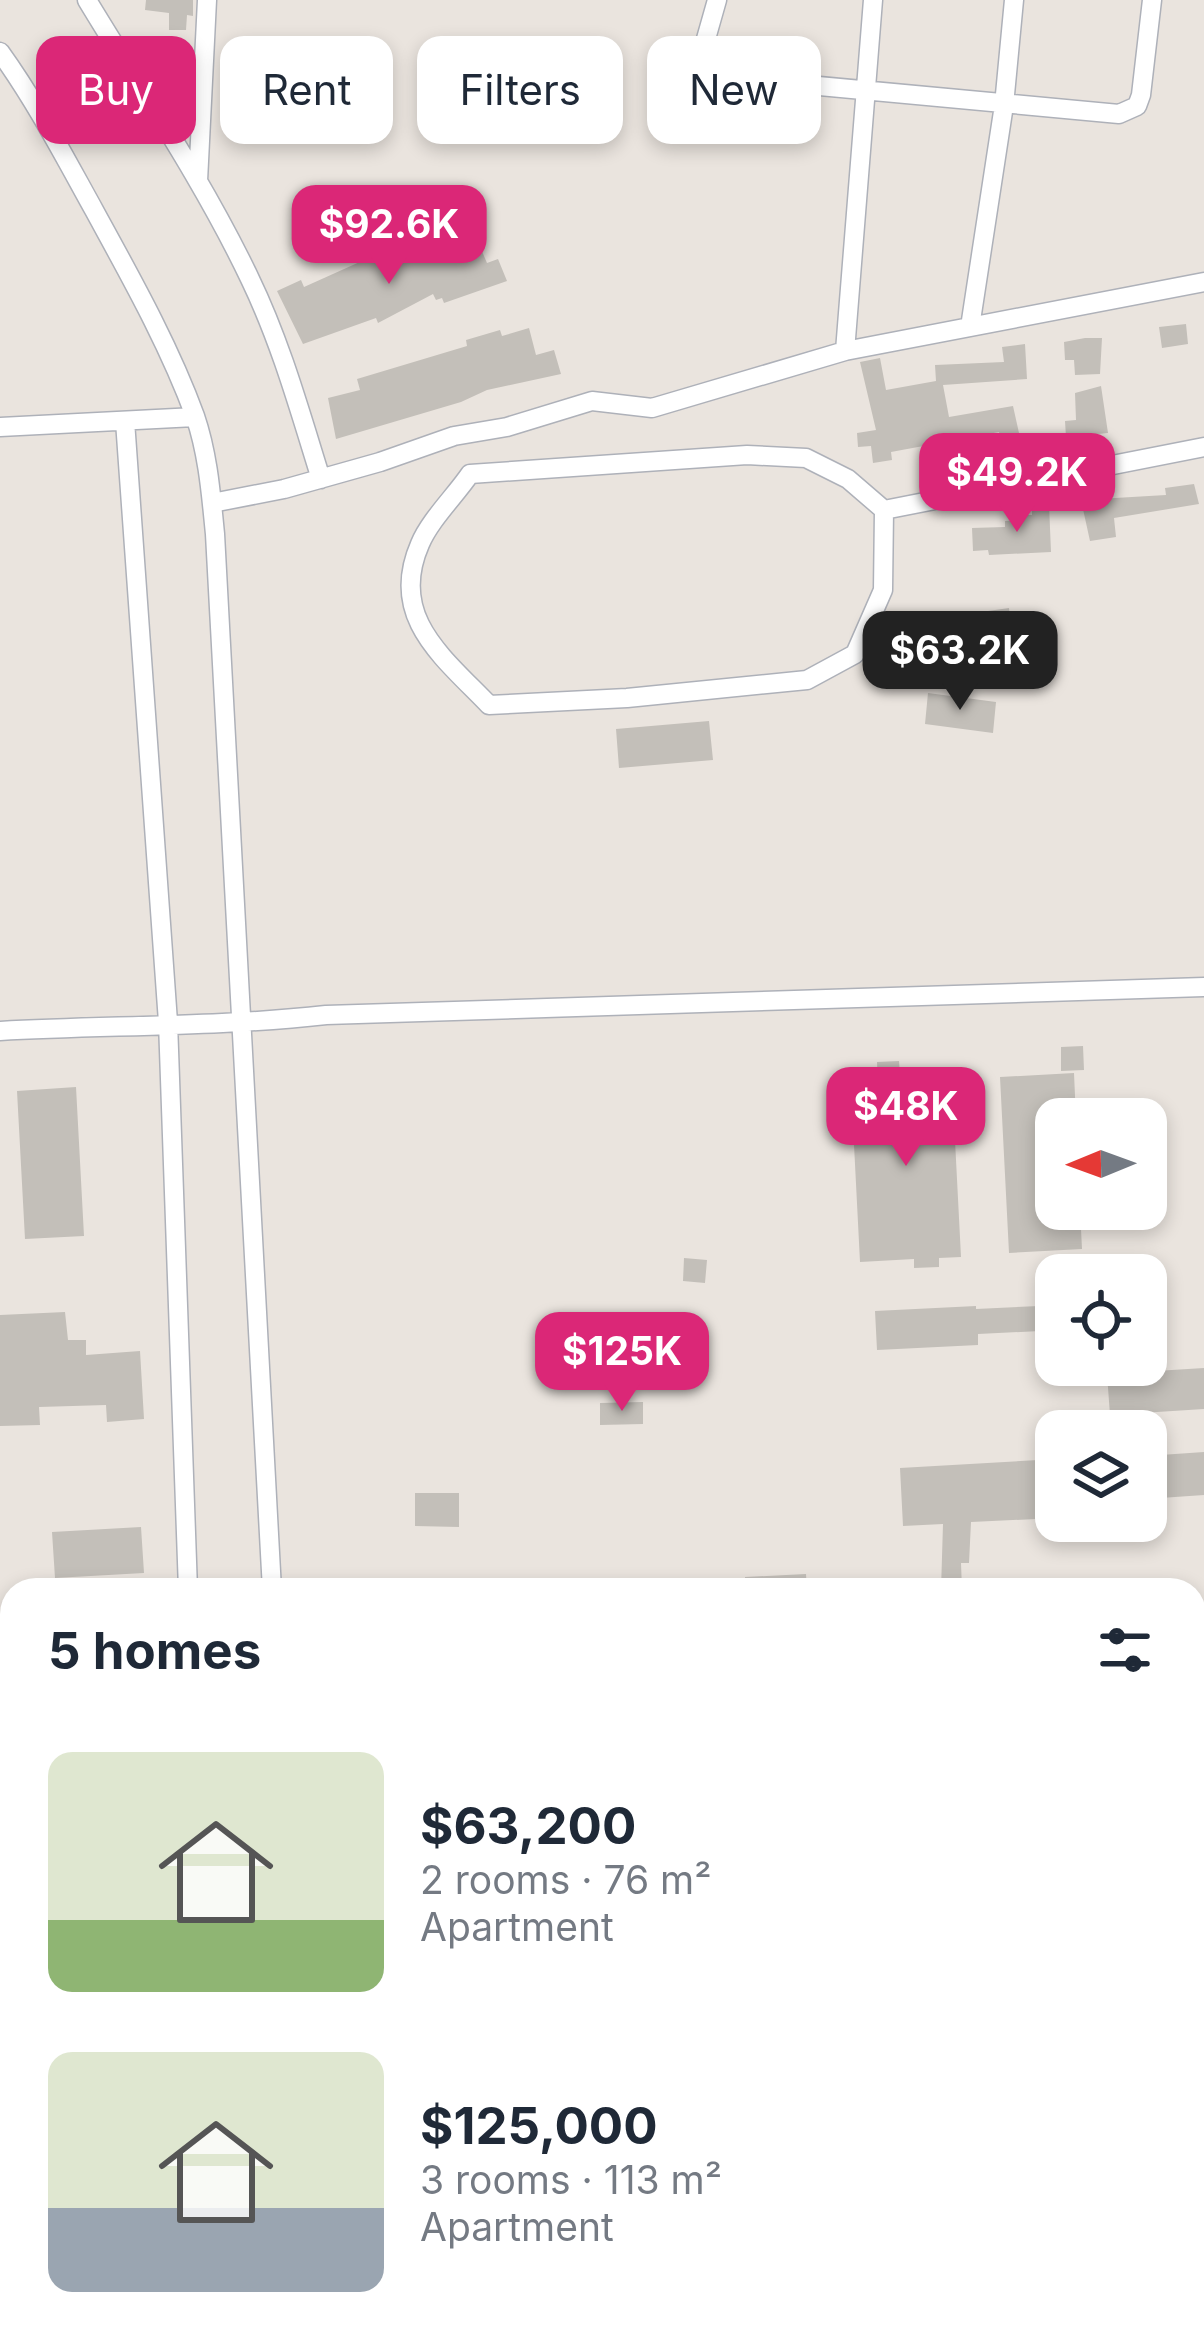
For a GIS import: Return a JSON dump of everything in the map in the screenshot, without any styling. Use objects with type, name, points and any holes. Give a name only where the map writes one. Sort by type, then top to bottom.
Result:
[{"type":"street","points":[[87,0],[251,280],[289,376],[321,479]]},
{"type":"street","points":[[198,183],[207,0]]},
{"type":"street","points":[[717,0],[700,60],[705,73],[1004,105],[1128,113],[1141,95],[1152,0]]},
{"type":"street","points":[[845,351],[873,0]]},
{"type":"street","points":[[970,327],[1004,105],[1014,0]]},
{"type":"street","points":[[0,52],[118,254],[195,417],[206,456],[271,1578]]},
{"type":"street","points":[[212,503],[321,479],[454,436],[507,427],[592,401],[652,408],[845,351],[1204,282]]},
{"type":"street","points":[[0,427],[195,417]]},
{"type":"street","points":[[125,421],[168,1022],[188,1578]]},
{"type":"street","points":[[884,510],[1204,447]]},
{"type":"street","points":[[747,455],[806,458],[848,479],[884,510],[883,590],[855,654],[807,680],[627,698],[489,705],[426,640],[408,596],[420,543],[470,474],[747,455]]},
{"type":"street","points":[[0,1031],[168,1022],[241,1024],[326,1015],[1204,987]]},
{"type":"building","points":[[146,0],[193,0],[193,16],[187,15],[186,30],[169,30],[169,13],[145,10]]},
{"type":"building","points":[[472,228],[487,263],[498,259],[507,281],[444,303],[433,294],[378,323],[376,318],[303,344],[277,291],[301,280],[304,287],[373,256],[380,262],[428,244],[430,250]]},
{"type":"building","points":[[1186,324],[1188,344],[1162,348],[1159,327]]},
{"type":"building","points":[[529,328],[536,355],[554,350],[561,374],[487,390],[336,439],[328,398],[360,390],[357,379],[467,346],[466,340]]},
{"type":"building","points":[[1102,338],[1100,374],[1075,375],[1074,360],[1065,360],[1064,342]]},
{"type":"building","points":[[1025,344],[1027,379],[943,385],[949,417],[1013,406],[1019,433],[1000,437],[999,432],[891,452],[892,460],[873,463],[871,446],[858,447],[857,433],[876,430],[860,362],[880,358],[886,390],[936,381],[935,365],[1004,362],[1002,347]]},
{"type":"building","points":[[1101,386],[1108,433],[1066,437],[1065,421],[1076,420],[1075,393]]},
{"type":"building","points":[[1194,484],[1199,504],[1114,518],[1116,537],[1090,541],[1081,500],[1166,495],[1165,488]]},
{"type":"building","points":[[1032,504],[1049,504],[1051,552],[989,555],[988,550],[973,551],[972,528],[1005,527],[1005,521],[1025,520],[1025,515],[1032,515]]},
{"type":"building","points":[[1009,608],[1010,617],[1047,615],[1049,633],[1014,636],[1016,662],[970,666],[969,636],[961,637],[960,615]]},
{"type":"building","points":[[928,693],[996,702],[993,733],[925,724]]},
{"type":"building","points":[[709,721],[713,760],[619,768],[616,729]]},
{"type":"building","points":[[1083,1046],[1084,1070],[1061,1071],[1061,1047]]},
{"type":"building","points":[[899,1061],[900,1074],[929,1073],[929,1083],[952,1082],[961,1257],[939,1258],[939,1267],[914,1268],[914,1259],[860,1262],[851,1086],[878,1085],[877,1062]]},
{"type":"building","points":[[1074,1073],[1075,1098],[1035,1098],[1035,1230],[1081,1230],[1082,1249],[1009,1253],[1000,1077]]},
{"type":"building","points":[[76,1087],[84,1236],[25,1239],[17,1091]]},
{"type":"building","points":[[684,1258],[707,1260],[705,1283],[683,1281]]},
{"type":"building","points":[[1035,1306],[1035,1331],[978,1334],[978,1345],[877,1350],[875,1311]]},
{"type":"building","points":[[65,1312],[68,1340],[86,1340],[86,1355],[140,1351],[144,1419],[107,1422],[106,1405],[39,1407],[40,1425],[0,1426],[0,1315]]},
{"type":"building","points":[[1204,1368],[1204,1409],[1110,1410],[1108,1386],[1167,1386],[1167,1370]]},
{"type":"building","points":[[643,1402],[643,1424],[600,1425],[600,1403]]},
{"type":"building","points":[[1204,1452],[1204,1495],[1167,1498],[1167,1455]]},
{"type":"building","points":[[1035,1460],[1035,1519],[971,1522],[969,1563],[961,1563],[962,1578],[941,1578],[943,1524],[903,1526],[900,1468]]},
{"type":"building","points":[[415,1493],[459,1493],[459,1527],[415,1526]]},
{"type":"building","points":[[141,1527],[144,1573],[55,1578],[52,1532]]},
{"type":"building","points":[[806,1574],[806,1578],[745,1578]]}]
